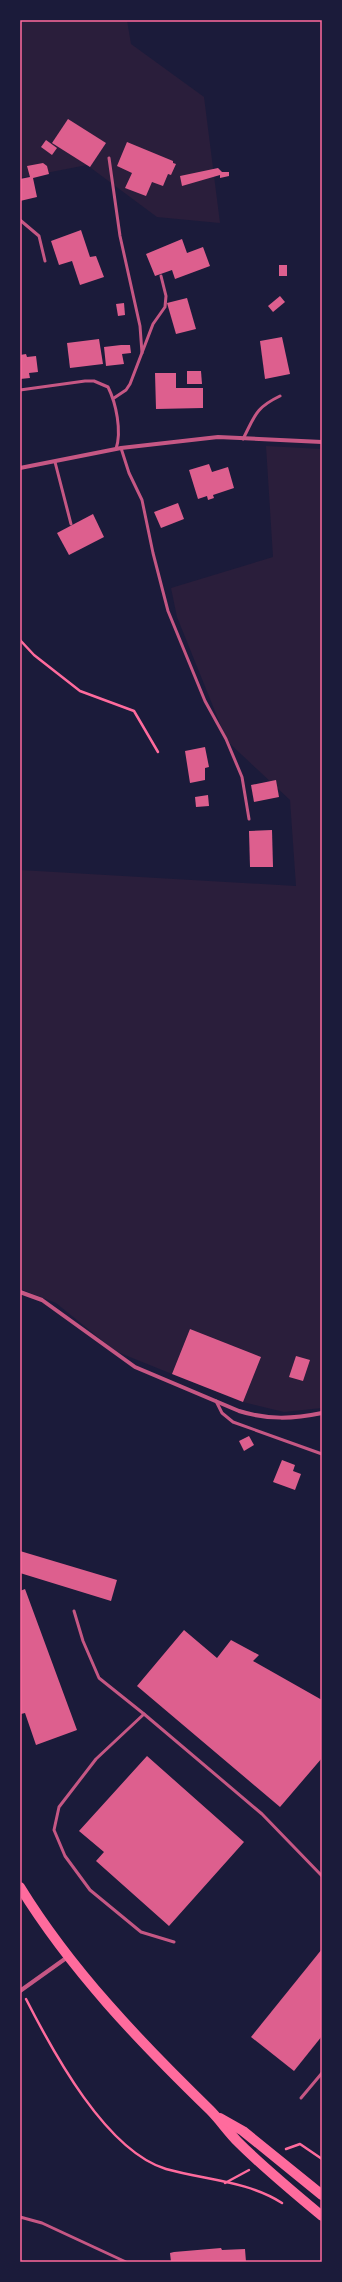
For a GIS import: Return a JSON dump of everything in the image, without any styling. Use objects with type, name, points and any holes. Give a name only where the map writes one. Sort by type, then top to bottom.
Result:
[{"type":"main road","points":[[20,1887],[69,1956],[106,2003],[237,2141],[322,2216]]},
{"type":"main road","points":[[212,2113],[243,2131],[322,2195]]},
{"type":"street","points":[[20,468],[121,448],[218,437],[322,442]]},
{"type":"street","points":[[20,1292],[42,1300],[135,1367],[239,1411],[270,1418],[287,1419],[322,1413]]},
{"type":"street","points":[[21,1991],[69,1956]]},
{"type":"lane","points":[[109,158],[120,236],[140,326],[142,353]]},
{"type":"lane","points":[[20,220],[39,236],[45,261]]},
{"type":"lane","points":[[114,398],[126,390],[130,384],[153,324],[165,307],[166,296],[161,276]]},
{"type":"lane","points":[[20,390],[94,381],[108,387],[114,398],[117,418],[116,449]]},
{"type":"lane","points":[[243,439],[258,409],[265,403],[280,396]]},
{"type":"lane","points":[[121,448],[129,473],[142,500],[152,553],[168,611],[205,701],[226,739],[242,777],[248,819]]},
{"type":"lane","points":[[55,462],[71,524]]},
{"type":"lane","points":[[216,1400],[222,1413],[233,1422],[322,1454]]},
{"type":"lane","points":[[74,1611],[83,1641],[99,1678],[262,1814],[322,1876]]},
{"type":"lane","points":[[144,1714],[96,1759],[59,1807],[54,1830],[65,1856],[90,1890],[141,1932],[174,1942]]},
{"type":"lane","points":[[302,2098],[322,2073]]},
{"type":"lane","points":[[20,2217],[42,2223],[126,2262]]},
{"type":"path","points":[[20,640],[34,655],[80,691],[134,711],[158,752]]},
{"type":"path","points":[[21,1991],[54,2051],[110,2131],[141,2157],[165,2169],[262,2192]]},
{"type":"path","points":[[280,2152],[300,2144],[322,2159]]},
{"type":"path","points":[[224,2183],[253,2168]]},
{"type":"shaded area","points":[[20,20],[127,20],[131,44],[204,97],[220,223],[157,217],[87,165],[20,178]]},
{"type":"shaded area","points":[[266,446],[322,449],[322,1408],[284,1412],[243,1402],[261,1357],[190,1329],[172,1374],[115,1351],[56,1303],[20,1289],[20,870],[296,886],[290,800],[227,741],[177,617],[171,588],[273,557]]},
{"type":"building","points":[[68,119],[106,143],[90,167],[52,143]]},
{"type":"building","points":[[46,140],[57,148],[52,155],[41,147]]},
{"type":"building","points":[[127,142],[173,161],[173,163],[176,164],[171,175],[168,174],[163,186],[152,182],[146,196],[125,188],[132,173],[117,166]]},
{"type":"building","points":[[43,163],[47,166],[49,174],[33,178],[37,197],[20,201],[20,179],[30,177],[27,166]]},
{"type":"building","points":[[218,168],[222,172],[229,172],[229,176],[220,178],[220,175],[182,186],[180,176]]},
{"type":"building","points":[[81,230],[90,257],[96,256],[104,277],[80,285],[72,261],[59,265],[51,241]]},
{"type":"building","points":[[182,239],[187,253],[203,247],[210,266],[175,279],[172,270],[155,276],[146,254]]},
{"type":"building","points":[[279,265],[287,265],[287,276],[279,276]]},
{"type":"building","points":[[280,296],[285,302],[273,312],[268,306]]},
{"type":"building","points":[[187,298],[196,329],[176,334],[167,303]]},
{"type":"building","points":[[124,303],[125,315],[118,316],[116,304]]},
{"type":"building","points":[[282,337],[290,374],[265,379],[260,341]]},
{"type":"building","points":[[99,339],[103,364],[70,368],[67,343]]},
{"type":"building","points":[[130,345],[131,353],[122,354],[124,364],[106,366],[104,347]]},
{"type":"building","points":[[26,354],[27,357],[36,356],[38,372],[29,373],[30,378],[20,379],[20,355]]},
{"type":"building","points":[[187,371],[201,371],[202,384],[187,384]]},
{"type":"building","points":[[155,373],[176,373],[176,388],[203,388],[203,408],[156,409]]},
{"type":"building","points":[[209,464],[212,472],[228,467],[234,488],[213,495],[214,498],[208,500],[207,496],[198,499],[189,470]]},
{"type":"building","points":[[178,503],[184,519],[161,528],[154,512]]},
{"type":"building","points":[[93,514],[104,537],[69,555],[57,533]]},
{"type":"building","points":[[205,747],[209,767],[205,768],[205,780],[190,783],[185,751]]},
{"type":"building","points":[[276,780],[279,797],[254,802],[251,785]]},
{"type":"building","points":[[208,795],[209,806],[196,807],[195,797]]},
{"type":"building","points":[[272,830],[273,867],[250,867],[249,831]]},
{"type":"building","points":[[190,1329],[261,1357],[243,1402],[172,1374]]},
{"type":"building","points":[[296,1356],[310,1360],[303,1381],[289,1377]]},
{"type":"building","points":[[249,1436],[254,1445],[244,1451],[239,1441]]},
{"type":"building","points":[[282,1460],[295,1465],[293,1471],[301,1474],[295,1490],[273,1482]]},
{"type":"building","points":[[20,1551],[117,1580],[111,1601],[20,1573]]},
{"type":"building","points":[[25,1589],[77,1730],[36,1745],[25,1713],[20,1713],[20,1591]]},
{"type":"building","points":[[184,1630],[217,1658],[231,1640],[259,1655],[253,1661],[322,1700],[322,1758],[280,1807],[137,1686]]},
{"type":"building","points":[[147,1756],[244,1842],[169,1926],[96,1861],[104,1852],[79,1831]]},
{"type":"building","points":[[322,1949],[322,2036],[294,2071],[251,2037]]},
{"type":"building","points":[[221,2248],[222,2250],[245,2249],[246,2262],[171,2262],[170,2253]]}]
